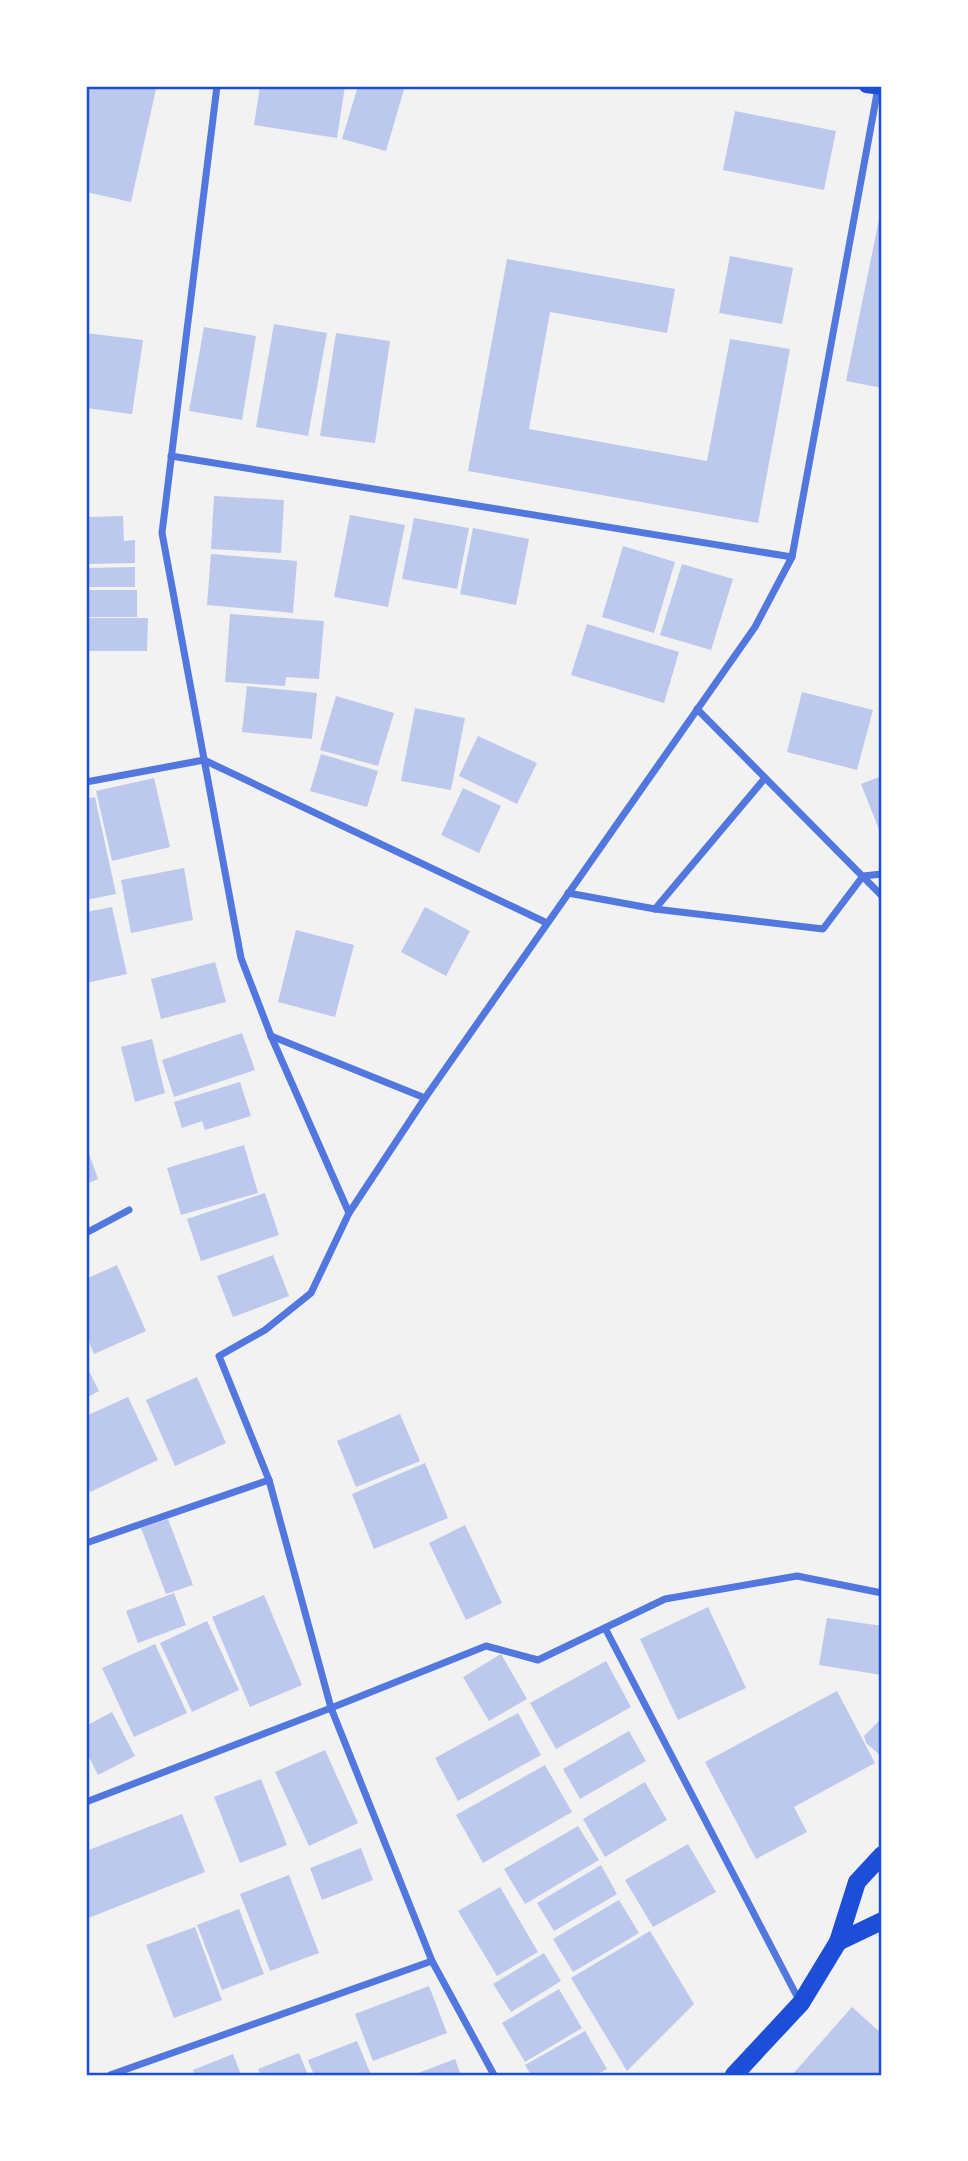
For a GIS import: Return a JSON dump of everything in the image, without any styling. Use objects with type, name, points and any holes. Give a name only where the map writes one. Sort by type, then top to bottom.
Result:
[{"type":"main road","points":[[734,2075],[801,2003],[838,1942],[857,1882],[882,1855]]},
{"type":"main road","points":[[838,1942],[882,1921]]},
{"type":"street","points":[[217,86],[162,533],[241,958],[271,1036],[349,1213]]},
{"type":"street","points":[[494,2075],[432,1961],[331,1708],[269,1480],[219,1356],[265,1330],[311,1293],[349,1213],[425,1098],[755,626],[792,557],[875,87]]},
{"type":"street","points":[[171,456],[792,557]]},
{"type":"street","points":[[697,709],[882,896]]},
{"type":"street","points":[[86,782],[204,760],[547,923]]},
{"type":"street","points":[[655,909],[765,778]]},
{"type":"street","points":[[568,893],[655,909],[822,929],[863,876],[882,874]]},
{"type":"street","points":[[271,1036],[425,1098]]},
{"type":"street","points":[[86,1233],[129,1210]]},
{"type":"street","points":[[86,1543],[269,1480]]},
{"type":"street","points":[[86,1802],[486,1646],[538,1660],[664,1599],[797,1576],[882,1593]]},
{"type":"street","points":[[605,1628],[801,2003]]},
{"type":"street","points":[[110,2075],[432,1961]]},
{"type":"building","points":[[86,86],[144,86],[156,89],[131,202],[86,192]]},
{"type":"building","points":[[260,86],[345,86],[337,138],[254,125]]},
{"type":"building","points":[[358,86],[405,86],[386,151],[342,139]]},
{"type":"building","points":[[735,111],[836,131],[824,190],[723,170]]},
{"type":"building","points":[[882,210],[882,388],[846,381]]},
{"type":"building","points":[[730,256],[793,268],[782,324],[719,313]]},
{"type":"building","points":[[507,259],[675,289],[667,333],[550,312],[529,429],[707,461],[730,339],[790,349],[758,523],[468,471]]},
{"type":"building","points":[[274,324],[327,333],[308,436],[256,427]]},
{"type":"building","points":[[204,327],[256,336],[242,420],[189,411]]},
{"type":"building","points":[[86,333],[143,340],[132,414],[86,408]]},
{"type":"building","points":[[336,333],[390,341],[375,443],[320,436]]},
{"type":"building","points":[[214,496],[284,500],[281,553],[211,549]]},
{"type":"building","points":[[350,515],[405,525],[388,607],[334,597]]},
{"type":"building","points":[[123,516],[124,541],[135,540],[135,563],[86,564],[86,517]]},
{"type":"building","points":[[414,518],[469,528],[457,589],[402,579]]},
{"type":"building","points":[[473,528],[529,539],[516,605],[460,594]]},
{"type":"building","points":[[623,546],[675,562],[654,633],[602,617]]},
{"type":"building","points":[[211,554],[297,561],[293,613],[207,605]]},
{"type":"building","points":[[682,564],[733,579],[711,650],[660,635]]},
{"type":"building","points":[[135,567],[135,587],[86,587],[86,568]]},
{"type":"building","points":[[86,590],[137,590],[137,617],[86,617]]},
{"type":"building","points":[[230,614],[324,621],[319,679],[286,677],[285,686],[225,682]]},
{"type":"building","points":[[86,618],[148,618],[147,651],[86,651]]},
{"type":"building","points":[[587,624],[679,652],[664,703],[571,675]]},
{"type":"building","points":[[247,686],[317,693],[312,739],[242,732]]},
{"type":"building","points":[[802,692],[873,710],[857,770],[787,752]]},
{"type":"building","points":[[336,696],[394,713],[378,766],[320,750]]},
{"type":"building","points":[[415,708],[465,718],[451,790],[401,781]]},
{"type":"building","points":[[478,736],[537,763],[517,804],[459,776]]},
{"type":"building","points":[[321,754],[378,771],[367,807],[310,791]]},
{"type":"building","points":[[882,776],[882,837],[861,784]]},
{"type":"building","points":[[154,778],[170,847],[112,861],[96,791]]},
{"type":"building","points":[[463,788],[501,806],[479,853],[441,835]]},
{"type":"building","points":[[95,797],[116,894],[86,900],[86,799]]},
{"type":"building","points":[[184,868],[193,920],[131,933],[121,880]]},
{"type":"building","points":[[112,907],[127,974],[86,983],[86,912]]},
{"type":"building","points":[[425,907],[470,931],[446,976],[401,952]]},
{"type":"building","points":[[296,930],[354,945],[335,1017],[278,1002]]},
{"type":"building","points":[[215,962],[226,1002],[161,1019],[151,979]]},
{"type":"building","points":[[242,1033],[255,1070],[174,1097],[162,1060]]},
{"type":"building","points":[[152,1039],[165,1093],[135,1102],[121,1047]]},
{"type":"building","points":[[240,1082],[251,1116],[205,1130],[202,1121],[182,1128],[174,1102]]},
{"type":"building","points":[[86,1145],[98,1179],[86,1184]]},
{"type":"building","points":[[244,1145],[258,1193],[181,1215],[167,1168]]},
{"type":"building","points":[[265,1193],[279,1235],[201,1261],[187,1219]]},
{"type":"building","points":[[273,1255],[289,1296],[233,1317],[217,1276]]},
{"type":"building","points":[[117,1265],[146,1331],[94,1354],[86,1334],[86,1279]]},
{"type":"building","points":[[86,1365],[99,1391],[86,1398]]},
{"type":"building","points":[[197,1377],[226,1443],[175,1466],[146,1400]]},
{"type":"building","points":[[128,1397],[158,1460],[90,1492],[86,1483],[86,1416]]},
{"type":"building","points":[[400,1414],[420,1461],[356,1487],[337,1441]]},
{"type":"building","points":[[425,1463],[448,1518],[374,1549],[352,1494]]},
{"type":"building","points":[[168,1519],[193,1585],[166,1594],[141,1528]]},
{"type":"building","points":[[465,1525],[502,1603],[466,1620],[429,1543]]},
{"type":"building","points":[[174,1593],[186,1625],[138,1643],[126,1611]]},
{"type":"building","points":[[264,1595],[302,1685],[250,1707],[212,1617]]},
{"type":"building","points":[[708,1607],[746,1688],[678,1720],[640,1639]]},
{"type":"building","points":[[827,1618],[882,1626],[882,1675],[819,1665]]},
{"type":"building","points":[[207,1621],[239,1690],[192,1712],[160,1643]]},
{"type":"building","points":[[155,1644],[187,1713],[134,1737],[102,1668]]},
{"type":"building","points":[[501,1654],[527,1699],[489,1721],[463,1677]]},
{"type":"building","points":[[606,1661],[631,1707],[556,1749],[530,1703]]},
{"type":"building","points":[[837,1691],[875,1763],[794,1807],[807,1832],[756,1859],[705,1762]]},
{"type":"building","points":[[112,1712],[135,1756],[98,1775],[86,1751],[86,1726]]},
{"type":"building","points":[[518,1713],[541,1755],[458,1801],[435,1758]]},
{"type":"building","points":[[882,1718],[882,1757],[866,1743],[864,1736]]},
{"type":"building","points":[[629,1731],[646,1761],[580,1799],[563,1769]]},
{"type":"building","points":[[325,1750],[358,1823],[309,1846],[275,1772]]},
{"type":"building","points":[[545,1765],[572,1812],[483,1863],[456,1815]]},
{"type":"building","points":[[261,1779],[287,1845],[240,1863],[214,1797]]},
{"type":"building","points":[[645,1782],[667,1820],[605,1857],[583,1819]]},
{"type":"building","points":[[182,1814],[205,1872],[86,1919],[86,1851]]},
{"type":"building","points":[[578,1826],[599,1860],[525,1904],[504,1869]]},
{"type":"building","points":[[688,1844],[716,1892],[653,1927],[625,1880]]},
{"type":"building","points":[[361,1848],[373,1880],[322,1900],[310,1868]]},
{"type":"building","points":[[601,1865],[617,1894],[554,1931],[537,1903]]},
{"type":"building","points":[[289,1875],[319,1953],[270,1971],[240,1894]]},
{"type":"building","points":[[500,1887],[538,1952],[497,1976],[458,1911]]},
{"type":"building","points":[[619,1900],[639,1933],[573,1972],[553,1939]]},
{"type":"building","points":[[239,1909],[264,1974],[222,1990],[197,1925]]},
{"type":"building","points":[[195,1927],[222,2000],[174,2018],[146,1945]]},
{"type":"building","points":[[650,1931],[694,2004],[627,2071],[571,1978]]},
{"type":"building","points":[[544,1953],[561,1981],[511,2012],[493,1984]]},
{"type":"building","points":[[429,1986],[447,2033],[373,2061],[355,2014]]},
{"type":"building","points":[[559,1989],[582,2028],[525,2062],[502,2023]]},
{"type":"building","points":[[852,2007],[882,2034],[882,2075],[792,2075]]},
{"type":"building","points":[[585,2031],[607,2069],[596,2075],[531,2075],[525,2065]]},
{"type":"building","points":[[357,2041],[371,2075],[314,2075],[308,2060]]},
{"type":"building","points":[[299,2053],[308,2075],[261,2075],[258,2069]]},
{"type":"building","points":[[233,2054],[241,2075],[195,2075],[193,2070]]},
{"type":"building","points":[[455,2059],[461,2075],[413,2075]]}]
